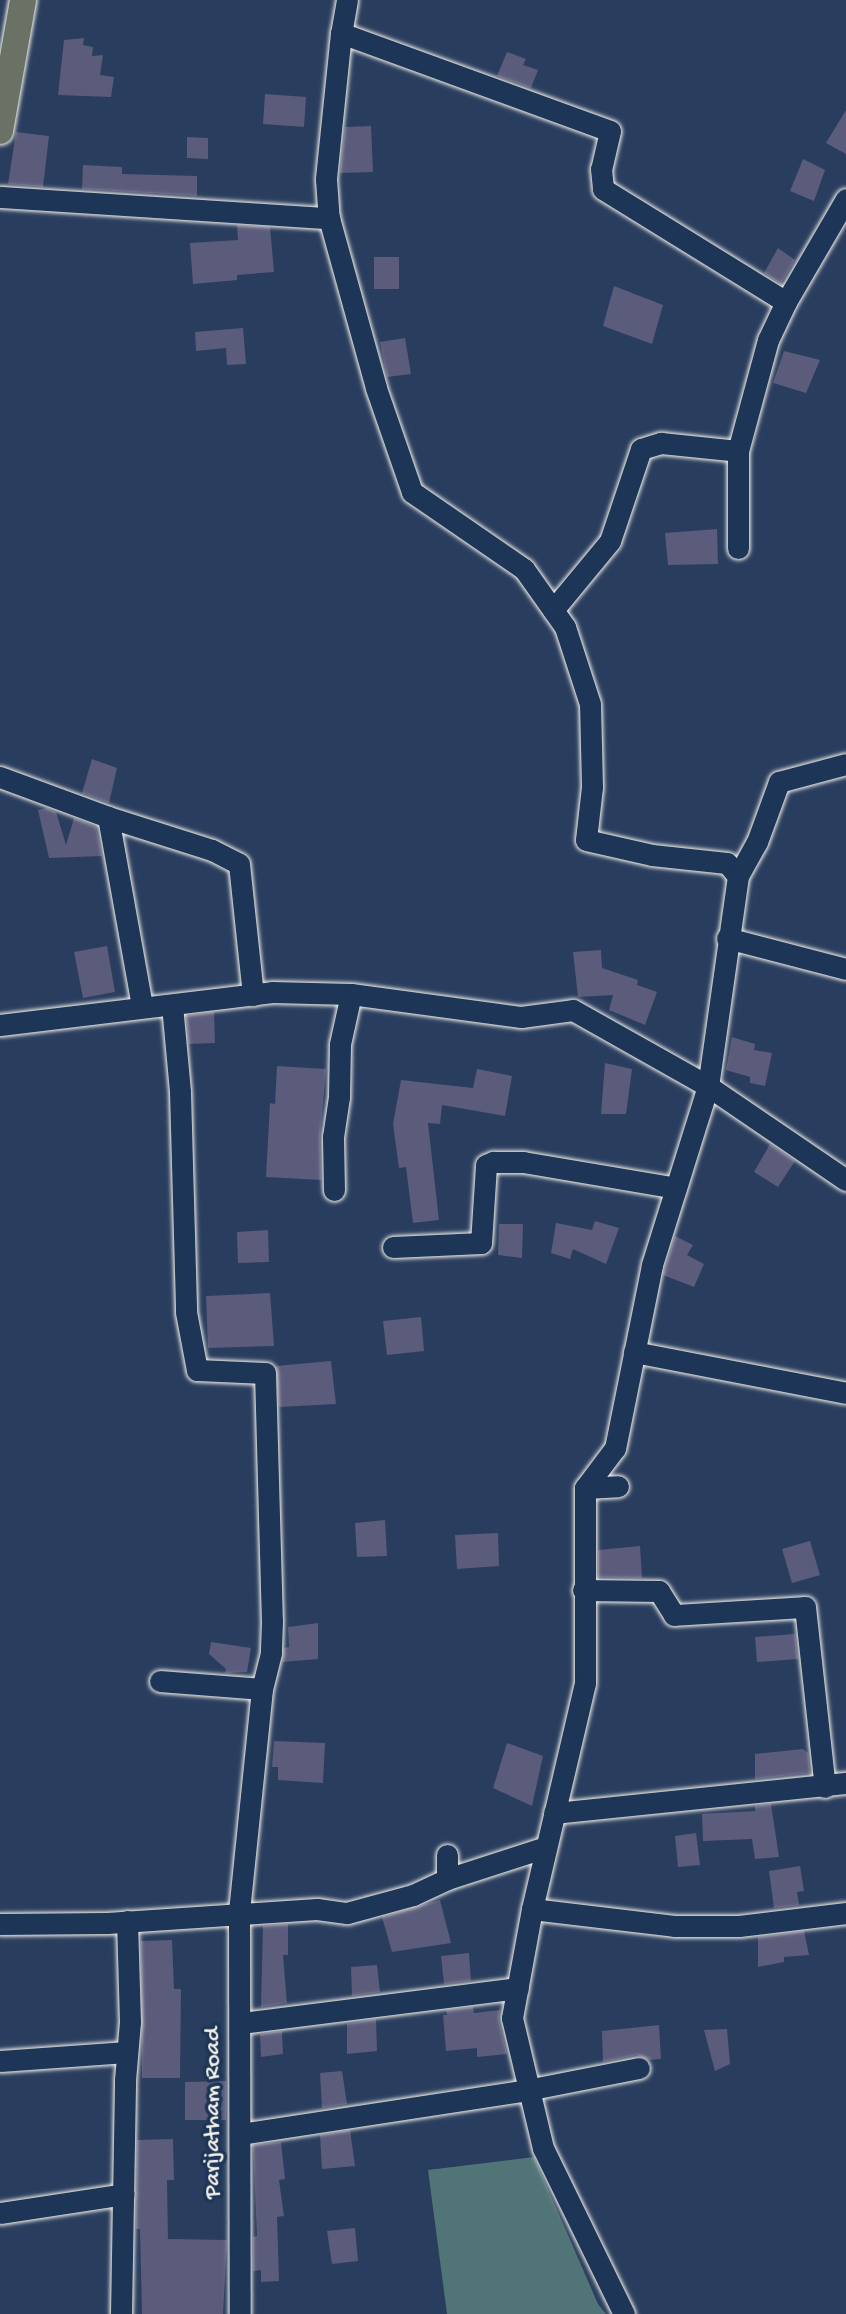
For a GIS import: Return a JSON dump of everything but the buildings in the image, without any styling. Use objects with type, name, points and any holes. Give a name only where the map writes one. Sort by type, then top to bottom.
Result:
[{"type":"main road","points":[[0,131],[23,0]]},
{"type":"street","points":[[348,0],[341,33],[326,179],[329,218],[368,361],[412,492],[524,569],[565,627],[590,704],[592,786],[586,840],[652,855],[727,863],[738,876]]},
{"type":"street","points":[[341,33],[610,131],[601,169],[603,189],[786,302]]},
{"type":"street","points":[[0,197],[329,218]]},
{"type":"street","points":[[738,548],[738,451],[768,340],[786,302],[846,199]]},
{"type":"street","points":[[553,610],[610,541],[640,449],[661,443],[738,451]]},
{"type":"street","points":[[624,2314],[543,2148],[527,2090],[512,2018],[532,1909],[585,1683],[585,1488],[615,1448],[652,1265],[708,1086],[727,938],[738,876],[757,842],[779,782],[846,764]]},
{"type":"street","points":[[0,777],[107,817],[212,850],[239,864],[253,995]]},
{"type":"street","points":[[107,817],[142,1006]]},
{"type":"street","points":[[727,938],[846,969]]},
{"type":"street","points":[[0,1025],[272,992],[351,995],[521,1017],[573,1010],[708,1086],[846,1180]]},
{"type":"street","points":[[334,1190],[333,1137],[339,1097],[340,1044],[351,995]]},
{"type":"street","name":"Parijatham Road","points":[[172,1005],[180,1092],[187,1312],[197,1370],[265,1373],[272,1621],[271,1653],[262,1689],[239,1913],[240,2314]]},
{"type":"street","points":[[393,1247],[481,1243],[486,1165],[493,1162],[523,1162],[676,1188]]},
{"type":"street","points":[[634,1352],[846,1393]]},
{"type":"street","points":[[585,1488],[618,1486]]},
{"type":"street","points":[[583,1590],[659,1591],[674,1615],[805,1607],[825,1787]]},
{"type":"street","points":[[160,1681],[262,1689]]},
{"type":"street","points":[[554,1813],[846,1783]]},
{"type":"street","points":[[0,1924],[127,1921],[317,1909],[347,1913],[413,1895],[447,1880],[546,1847]]},
{"type":"street","points":[[447,1855],[447,1880]]},
{"type":"street","points":[[532,1909],[674,1926],[738,1926],[846,1913]]},
{"type":"street","points":[[121,2314],[130,2022],[127,1921]]},
{"type":"street","points":[[241,2023],[517,1988]]},
{"type":"street","points":[[0,2061],[127,2052]]},
{"type":"street","points":[[240,2134],[527,2090],[639,2068]]},
{"type":"street","points":[[0,2213],[124,2194]]},
{"type":"green space","points":[[534,2157],[598,2304],[606,2314],[447,2314],[428,2170]]}]
